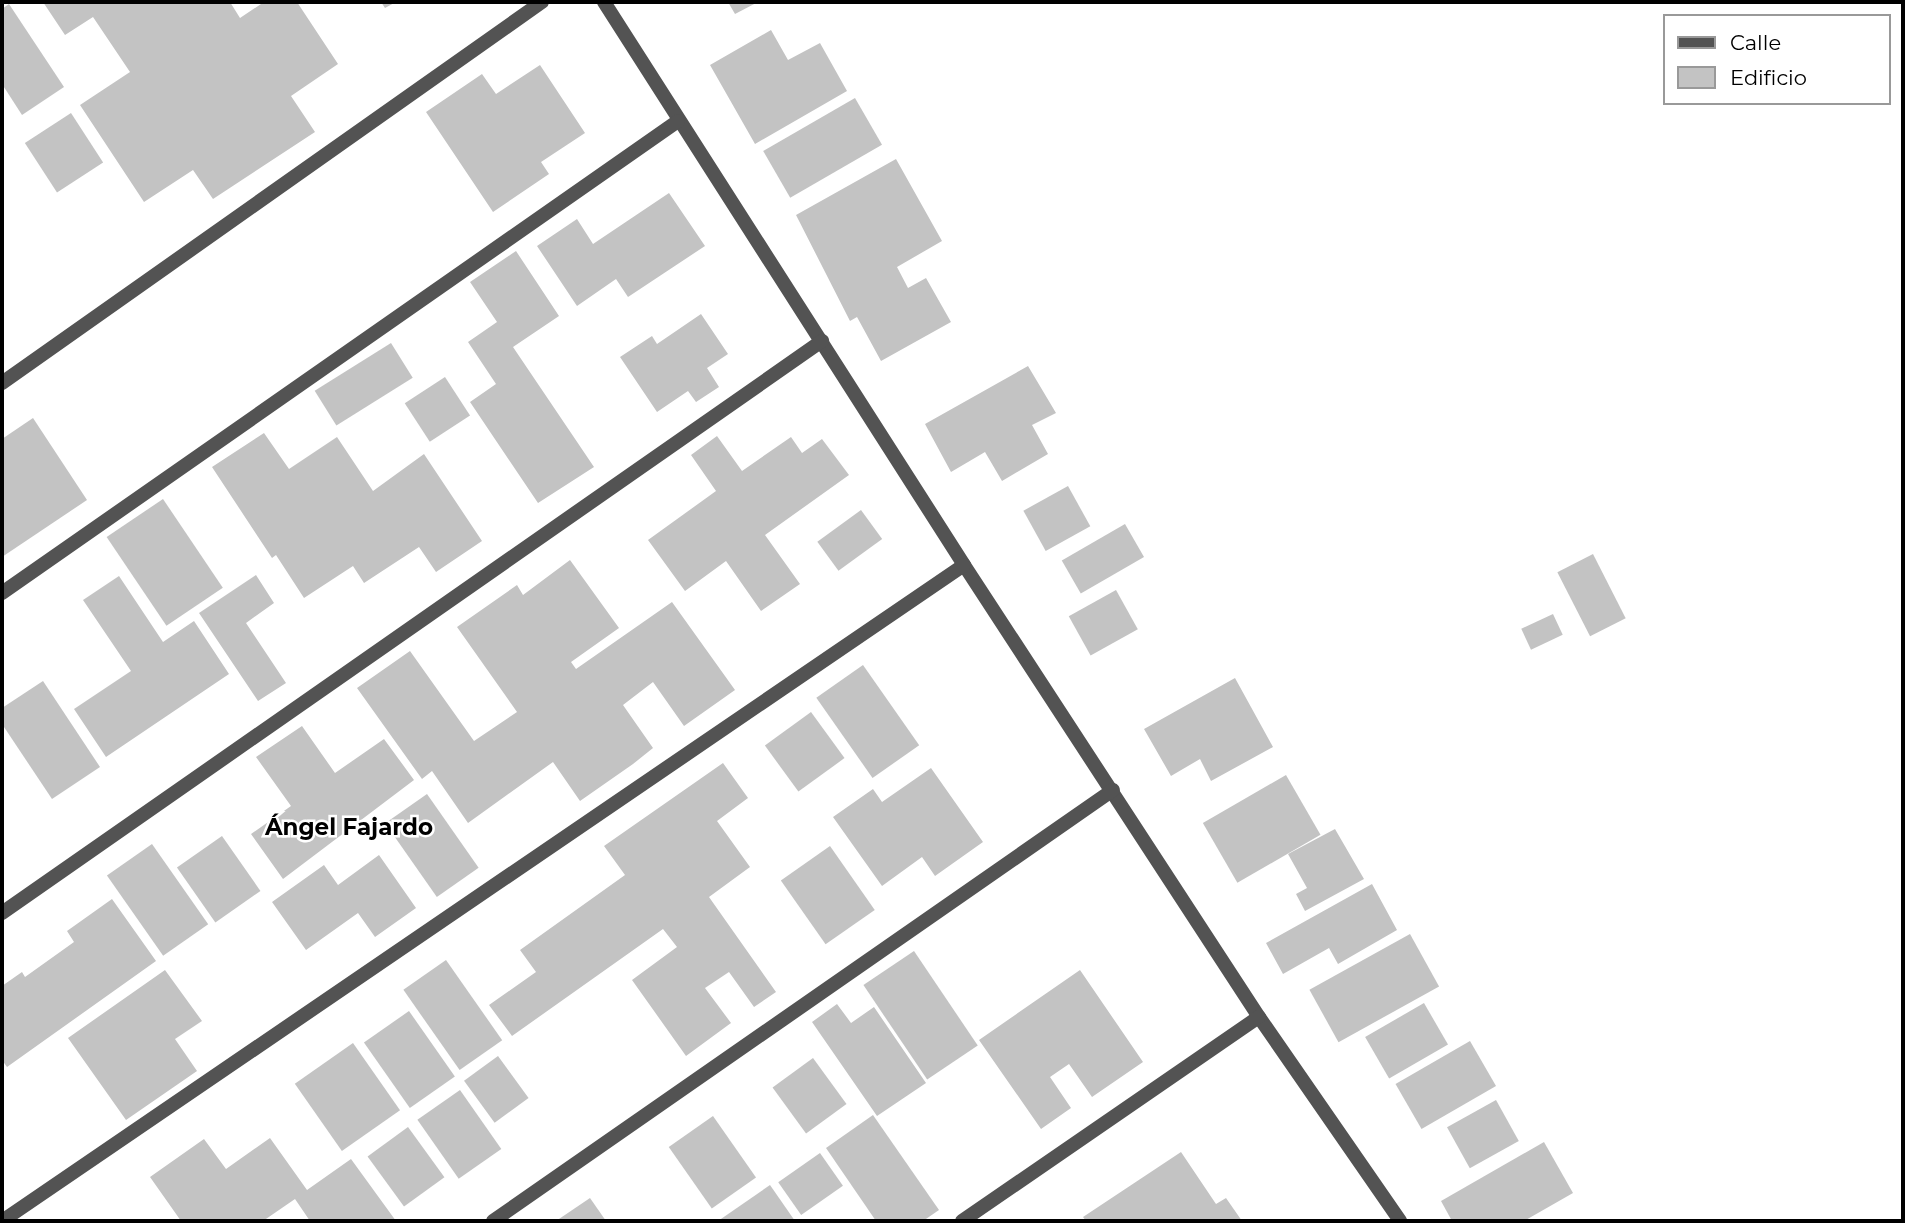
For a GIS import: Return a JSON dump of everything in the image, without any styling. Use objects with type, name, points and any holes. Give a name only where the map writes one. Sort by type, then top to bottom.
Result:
[{"type":"street","points":[[2,383],[542,2]]},
{"type":"street","points":[[604,2],[964,565],[1259,1017],[1401,1221]]},
{"type":"street","points":[[2,593],[678,121]]},
{"type":"street","points":[[2,913],[822,341]]},
{"type":"street","points":[[2,1221],[964,565]]},
{"type":"street","points":[[493,1221],[1113,790]]},
{"type":"street","points":[[962,1221],[1259,1017]]},
{"type":"building","points":[[43,2],[230,2],[240,18],[264,2],[297,2],[338,64],[291,96],[315,132],[213,199],[193,170],[144,202],[80,105],[130,72],[93,17],[65,35]]},
{"type":"building","points":[[381,2],[396,2],[385,8]]},
{"type":"building","points":[[728,2],[758,2],[735,14]]},
{"type":"building","points":[[9,4],[64,87],[22,115],[2,84],[2,9]]},
{"type":"building","points":[[771,30],[788,60],[820,43],[847,91],[755,144],[710,65]]},
{"type":"building","points":[[540,65],[585,133],[541,162],[549,174],[493,212],[426,112],[482,74],[496,94]]},
{"type":"building","points":[[855,98],[882,145],[790,198],[763,151]]},
{"type":"building","points":[[71,113],[103,162],[57,192],[25,143]]},
{"type":"building","points":[[896,159],[942,241],[897,267],[908,288],[926,278],[951,322],[881,361],[857,317],[850,321],[796,215]]},
{"type":"building","points":[[669,193],[705,246],[628,297],[616,279],[577,306],[537,246],[577,219],[593,244]]},
{"type":"building","points":[[516,251],[559,316],[513,347],[594,467],[538,503],[470,402],[496,384],[468,342],[497,322],[470,282]]},
{"type":"building","points":[[701,314],[728,354],[707,368],[719,387],[696,402],[688,391],[657,412],[620,357],[652,336],[657,344]]},
{"type":"building","points":[[391,343],[413,378],[336,425],[315,391]]},
{"type":"building","points":[[1028,366],[1056,413],[1032,425],[1048,454],[1002,481],[985,452],[951,472],[925,424]]},
{"type":"building","points":[[445,377],[470,416],[430,442],[405,403]]},
{"type":"building","points":[[33,418],[87,500],[2,557],[2,439]]},
{"type":"building","points":[[264,433],[289,469],[337,437],[373,491],[424,454],[482,541],[436,572],[419,547],[364,583],[353,566],[304,598],[276,555],[272,558],[212,467]]},
{"type":"building","points":[[717,436],[742,471],[791,437],[802,453],[822,439],[849,475],[765,535],[800,584],[761,611],[726,561],[685,591],[648,540],[716,491],[691,455]]},
{"type":"building","points":[[1068,486],[1090,526],[1046,551],[1023,511]]},
{"type":"building","points":[[163,499],[223,588],[166,626],[107,537]]},
{"type":"building","points":[[861,510],[882,539],[838,571],[817,542]]},
{"type":"building","points":[[1125,524],[1144,557],[1081,593],[1062,560]]},
{"type":"building","points":[[1593,554],[1626,618],[1590,636],[1557,572]]},
{"type":"building","points":[[570,560],[619,628],[571,662],[576,669],[672,602],[735,690],[684,726],[653,682],[623,705],[653,748],[633,764],[580,801],[553,762],[468,823],[432,771],[422,779],[357,688],[410,651],[474,741],[517,712],[457,627],[517,585],[523,595]]},
{"type":"building","points":[[256,575],[274,603],[246,623],[286,683],[258,701],[199,613]]},
{"type":"building","points":[[119,576],[163,642],[194,621],[229,674],[106,757],[74,709],[131,671],[83,600]]},
{"type":"building","points":[[1116,590],[1138,629],[1091,656],[1069,616]]},
{"type":"building","points":[[1553,614],[1563,635],[1531,650],[1521,629]]},
{"type":"building","points":[[863,665],[919,745],[873,778],[816,698]]},
{"type":"building","points":[[1235,678],[1273,747],[1211,781],[1200,759],[1171,776],[1144,729]]},
{"type":"building","points":[[43,681],[100,767],[52,799],[2,724],[2,708]]},
{"type":"building","points":[[811,712],[845,758],[798,792],[765,746]]},
{"type":"building","points":[[302,726],[335,773],[384,739],[414,780],[283,879],[251,834],[291,806],[256,757]]},
{"type":"building","points":[[723,763],[748,798],[717,821],[750,867],[709,897],[776,992],[754,1007],[729,972],[705,988],[731,1023],[686,1056],[632,980],[677,947],[663,929],[512,1036],[489,1005],[536,972],[520,950],[625,875],[604,846]]},
{"type":"building","points":[[931,768],[983,842],[935,876],[922,857],[882,886],[833,817],[873,789],[882,802]]},
{"type":"building","points":[[1286,775],[1320,835],[1237,883],[1203,823]]},
{"type":"building","points":[[427,794],[479,868],[437,897],[385,823]]},
{"type":"building","points":[[1335,829],[1364,879],[1305,911],[1296,894],[1307,888],[1288,854]]},
{"type":"building","points":[[222,836],[260,891],[215,922],[177,868]]},
{"type":"building","points":[[152,844],[208,924],[163,956],[107,876]]},
{"type":"building","points":[[830,846],[875,910],[826,944],[781,880]]},
{"type":"building","points":[[379,855],[416,908],[375,937],[358,913],[306,950],[272,902],[324,865],[338,885]]},
{"type":"building","points":[[1372,884],[1397,930],[1338,964],[1329,948],[1283,974],[1266,943]]},
{"type":"building","points":[[112,899],[156,961],[7,1067],[2,1060],[2,986],[22,972],[25,977],[74,942],[67,931]]},
{"type":"building","points":[[1410,934],[1439,986],[1339,1042],[1309,990]]},
{"type":"building","points":[[914,951],[978,1046],[927,1080],[863,985]]},
{"type":"building","points":[[446,960],[502,1040],[460,1070],[403,990]]},
{"type":"building","points":[[165,970],[202,1021],[175,1039],[197,1071],[126,1120],[68,1038]]},
{"type":"building","points":[[1080,970],[1143,1062],[1092,1097],[1069,1064],[1050,1077],[1071,1108],[1041,1129],[979,1040]]},
{"type":"building","points":[[1424,1003],[1448,1045],[1389,1079],[1365,1037]]},
{"type":"building","points":[[837,1004],[851,1023],[874,1007],[926,1083],[877,1116],[812,1022]]},
{"type":"building","points":[[409,1011],[455,1077],[410,1108],[364,1043]]},
{"type":"building","points":[[1470,1041],[1496,1086],[1422,1129],[1396,1084]]},
{"type":"building","points":[[353,1043],[400,1110],[342,1151],[295,1084]]},
{"type":"building","points":[[498,1056],[529,1098],[495,1123],[464,1081]]},
{"type":"building","points":[[813,1058],[847,1104],[806,1134],[773,1087]]},
{"type":"building","points":[[460,1090],[501,1149],[459,1179],[417,1120]]},
{"type":"building","points":[[1496,1100],[1519,1141],[1470,1168],[1447,1127]]},
{"type":"building","points":[[873,1115],[939,1210],[923,1221],[876,1221],[826,1148]]},
{"type":"building","points":[[713,1116],[756,1177],[712,1208],[669,1147]]},
{"type":"building","points":[[408,1127],[444,1177],[404,1207],[368,1156]]},
{"type":"building","points":[[270,1138],[307,1190],[351,1159],[396,1221],[310,1221],[295,1199],[263,1221],[181,1221],[150,1177],[204,1139],[226,1169]]},
{"type":"building","points":[[1544,1142],[1573,1193],[1524,1221],[1452,1221],[1441,1201]]},
{"type":"building","points":[[1181,1152],[1216,1204],[1226,1198],[1242,1221],[1086,1221],[1083,1217]]},
{"type":"building","points":[[820,1153],[843,1186],[801,1215],[778,1182]]},
{"type":"building","points":[[770,1185],[795,1221],[718,1221]]},
{"type":"building","points":[[590,1198],[606,1221],[556,1221]]},
{"type":"district","name":"Ángel Fajardo","points":[[349,827]]}]
